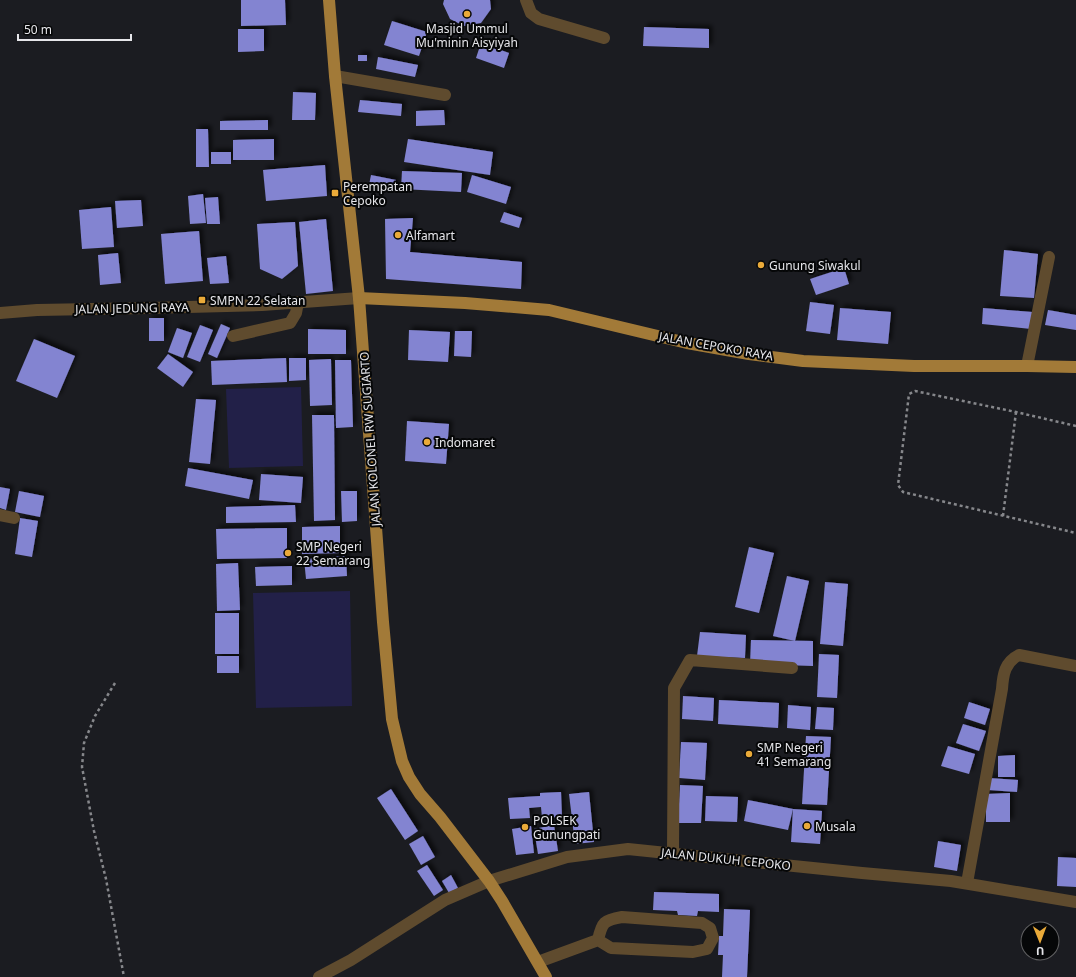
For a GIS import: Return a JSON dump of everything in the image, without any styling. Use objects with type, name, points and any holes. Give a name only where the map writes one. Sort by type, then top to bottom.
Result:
[{"type":"main road","name":"JALAN KOLONEL RW SUGIARTO","points":[[330,0],[336,76],[359,298],[383,622],[392,719],[402,761],[409,777],[420,794],[440,817],[489,881],[546,977]]},
{"type":"main road","name":"JALAN CEPOKO RAYA","points":[[359,298],[465,303],[549,310],[688,343],[749,354],[803,361],[921,366],[1076,367]]},
{"type":"street","points":[[526,0],[531,13],[539,19],[604,38]]},
{"type":"street","points":[[336,76],[445,95]]},
{"type":"street","points":[[1027,366],[1048,257]]},
{"type":"street","name":"JALAN JEDUNG RAYA","points":[[0,312],[254,305],[359,298]]},
{"type":"street","points":[[232,336],[290,323],[296,313],[298,302]]},
{"type":"street","points":[[0,515],[14,518]]},
{"type":"street","points":[[967,883],[1002,689],[1003,674],[1007,664],[1012,658],[1019,655],[1076,666]]},
{"type":"street","points":[[674,853],[674,688],[690,660],[792,668]]},
{"type":"street","name":"JALAN DUKUH CEPOKO","points":[[319,977],[351,960],[445,900],[489,881],[567,857],[628,849],[967,883],[1076,902]]},
{"type":"street","points":[[622,917],[702,923],[710,928],[713,938],[707,949],[693,952],[611,948],[598,940],[601,927],[610,919],[622,917]]},
{"type":"street","points":[[538,962],[598,940]]},
{"type":"path","points":[[1076,426],[915,391],[909,394],[898,485],[903,492],[1076,533]]},
{"type":"path","points":[[1003,516],[1016,412]]},
{"type":"path","points":[[115,683],[95,716],[84,744],[82,767],[94,831],[106,879],[124,977]]},
{"type":"shaded area","points":[[301,387],[303,466],[229,468],[226,389]]},
{"type":"shaded area","points":[[350,591],[352,706],[256,708],[253,593]]},
{"type":"building","points":[[241,0],[285,0],[286,25],[241,26]]},
{"type":"building","name":"Masjid Ummul Mu'minin Aisyiyah","points":[[444,0],[490,0],[491,9],[481,23],[464,26],[450,19],[443,4]]},
{"type":"building","points":[[392,21],[427,32],[419,56],[384,45]]},
{"type":"building","points":[[644,27],[709,29],[709,48],[643,46]]},
{"type":"building","points":[[238,29],[264,29],[264,51],[238,52]]},
{"type":"building","points":[[481,43],[509,53],[504,68],[476,58]]},
{"type":"building","points":[[358,55],[367,55],[367,61],[358,61]]},
{"type":"building","points":[[378,57],[418,65],[415,77],[376,69]]},
{"type":"building","points":[[293,92],[316,93],[315,120],[292,120]]},
{"type":"building","points":[[360,100],[402,104],[401,116],[358,112]]},
{"type":"building","points":[[444,110],[445,125],[416,126],[416,111]]},
{"type":"building","points":[[268,120],[268,130],[220,130],[220,121]]},
{"type":"building","points":[[196,129],[208,129],[209,167],[196,167]]},
{"type":"building","points":[[274,139],[274,160],[233,160],[233,140]]},
{"type":"building","points":[[408,139],[493,152],[490,175],[404,162]]},
{"type":"building","points":[[211,152],[231,152],[231,164],[211,164]]},
{"type":"building","points":[[325,165],[327,196],[266,201],[263,170]]},
{"type":"building","points":[[402,171],[462,173],[461,192],[401,189]]},
{"type":"building","points":[[371,175],[396,180],[394,191],[369,185]]},
{"type":"building","points":[[472,175],[511,187],[506,204],[467,192]]},
{"type":"building","points":[[203,194],[206,223],[190,224],[188,196]]},
{"type":"building","points":[[218,197],[220,224],[207,224],[205,198]]},
{"type":"building","points":[[141,200],[143,226],[117,228],[115,201]]},
{"type":"building","points":[[111,207],[114,247],[82,249],[79,210]]},
{"type":"building","points":[[504,212],[522,218],[519,228],[500,222]]},
{"type":"building","points":[[413,218],[410,252],[522,262],[521,289],[386,279],[385,219]]},
{"type":"building","points":[[326,219],[333,291],[306,294],[299,222]]},
{"type":"building","points":[[295,222],[298,266],[282,279],[260,269],[257,224]]},
{"type":"building","points":[[199,231],[203,281],[165,284],[161,234]]},
{"type":"building","points":[[1004,250],[1038,254],[1034,298],[1000,296]]},
{"type":"building","points":[[118,253],[121,283],[100,285],[98,255]]},
{"type":"building","points":[[226,256],[229,283],[210,284],[207,258]]},
{"type":"building","points":[[844,268],[849,284],[816,295],[810,279]]},
{"type":"building","points":[[810,302],[834,305],[830,334],[806,331]]},
{"type":"building","points":[[840,308],[891,312],[888,344],[837,340]]},
{"type":"building","points":[[983,308],[1032,312],[1031,329],[982,324]]},
{"type":"building","points":[[1048,310],[1076,315],[1076,330],[1045,325]]},
{"type":"building","points":[[149,318],[164,318],[164,341],[149,341]]},
{"type":"building","points":[[221,324],[230,328],[217,358],[208,354]]},
{"type":"building","points":[[200,325],[213,330],[200,362],[187,357]]},
{"type":"building","points":[[177,328],[192,333],[183,358],[168,352]]},
{"type":"building","points":[[308,329],[346,330],[346,354],[308,354]]},
{"type":"building","points":[[409,330],[450,332],[448,362],[408,360]]},
{"type":"building","points":[[455,331],[472,331],[471,357],[454,356]]},
{"type":"building","points":[[34,339],[75,356],[57,398],[16,381]]},
{"type":"building","points":[[168,354],[193,372],[183,387],[157,368]]},
{"type":"building","points":[[286,358],[287,382],[212,385],[211,361]]},
{"type":"building","points":[[289,358],[306,358],[306,380],[289,381]]},
{"type":"building","points":[[331,359],[332,405],[310,406],[309,360]]},
{"type":"building","points":[[335,360],[351,360],[353,427],[336,428]]},
{"type":"building","points":[[196,399],[216,400],[210,464],[189,462]]},
{"type":"building","points":[[312,415],[334,415],[335,520],[314,521]]},
{"type":"building","name":"Indomaret","points":[[407,421],[449,424],[446,464],[405,461]]},
{"type":"building","points":[[188,468],[253,480],[249,499],[185,486]]},
{"type":"building","points":[[261,474],[303,477],[301,503],[259,500]]},
{"type":"building","points":[[0,487],[10,489],[6,510],[0,508]]},
{"type":"building","points":[[19,491],[44,496],[40,517],[15,512]]},
{"type":"building","points":[[341,491],[357,491],[357,521],[342,522]]},
{"type":"building","points":[[295,505],[296,522],[226,523],[226,507]]},
{"type":"building","points":[[20,518],[38,521],[32,557],[15,554]]},
{"type":"building","points":[[340,526],[340,553],[302,554],[302,527]]},
{"type":"building","points":[[287,528],[287,558],[217,559],[216,529]]},
{"type":"building","points":[[749,547],[774,553],[759,613],[735,607]]},
{"type":"building","points":[[346,556],[347,576],[306,579],[304,559]]},
{"type":"building","points":[[238,563],[240,610],[217,611],[216,564]]},
{"type":"building","points":[[292,566],[292,585],[256,586],[255,567]]},
{"type":"building","points":[[787,576],[809,581],[795,641],[773,636]]},
{"type":"building","points":[[825,582],[848,584],[843,646],[820,644]]},
{"type":"building","points":[[215,613],[239,613],[239,654],[215,654]]},
{"type":"building","points":[[700,632],[746,635],[745,658],[697,656]]},
{"type":"building","points":[[751,640],[813,641],[813,666],[750,664]]},
{"type":"building","points":[[819,654],[839,655],[837,698],[817,697]]},
{"type":"building","points":[[217,656],[239,656],[239,673],[217,673]]},
{"type":"building","points":[[683,696],[714,698],[713,721],[682,719]]},
{"type":"building","points":[[719,700],[779,703],[778,728],[718,724]]},
{"type":"building","points":[[969,702],[990,709],[985,725],[964,718]]},
{"type":"building","points":[[788,705],[811,707],[810,730],[787,728]]},
{"type":"building","points":[[817,707],[834,708],[833,730],[815,729]]},
{"type":"building","points":[[963,724],[986,731],[979,751],[956,743]]},
{"type":"building","points":[[806,736],[831,737],[827,805],[802,804]]},
{"type":"building","points":[[681,742],[707,743],[705,780],[679,778]]},
{"type":"building","points":[[948,746],[975,754],[969,774],[941,766]]},
{"type":"building","points":[[1015,755],[1015,777],[998,777],[998,756]]},
{"type":"building","points":[[989,778],[1018,780],[1017,792],[988,790]]},
{"type":"building","points":[[680,785],[703,786],[701,823],[678,823]]},
{"type":"building","points":[[391,789],[418,831],[405,840],[377,798]]},
{"type":"building","points":[[561,792],[562,817],[542,818],[541,807],[529,808],[530,818],[510,819],[508,798],[540,796],[540,793]]},
{"type":"building","points":[[589,792],[594,842],[575,844],[569,794]]},
{"type":"building","points":[[1010,793],[1010,822],[986,822],[986,794]]},
{"type":"building","points":[[706,796],[738,797],[737,822],[705,821]]},
{"type":"building","points":[[748,800],[793,809],[788,830],[744,821]]},
{"type":"building","name":"Musala","points":[[793,809],[822,811],[820,844],[791,842]]},
{"type":"building","points":[[554,825],[558,851],[538,854],[534,829]]},
{"type":"building","points":[[531,826],[534,853],[516,855],[512,829]]},
{"type":"building","points":[[423,836],[435,857],[421,865],[409,844]]},
{"type":"building","points":[[938,841],[961,845],[957,871],[934,867]]},
{"type":"building","points":[[1058,857],[1076,858],[1076,887],[1057,886]]},
{"type":"building","points":[[427,865],[443,890],[434,896],[417,871]]},
{"type":"building","points":[[451,875],[458,888],[449,893],[442,881]]},
{"type":"building","points":[[654,892],[719,894],[719,912],[698,911],[697,916],[678,915],[677,911],[653,910]]},
{"type":"building","points":[[724,909],[750,910],[747,977],[722,977],[723,955],[718,955],[719,936],[723,936]]},
{"type":"place","name":"Masjid Ummul Mu'minin Aisyiyah","points":[[467,14]]},
{"type":"place","name":"Perempatan Cepoko","points":[[335,193]]},
{"type":"place","name":"Alfamart","points":[[398,235]]},
{"type":"place","name":"Gunung Siwakul","points":[[761,265]]},
{"type":"place","name":"SMPN 22 Selatan","points":[[202,300]]},
{"type":"place","name":"Indomaret","points":[[427,442]]},
{"type":"place","name":"SMP Negeri 22 Semarang","points":[[288,553]]},
{"type":"place","name":"SMP Negeri 41 Semarang","points":[[749,754]]},
{"type":"place","name":"Musala","points":[[807,826]]},
{"type":"place","name":"POLSEK Gunungpati","points":[[525,827]]}]
